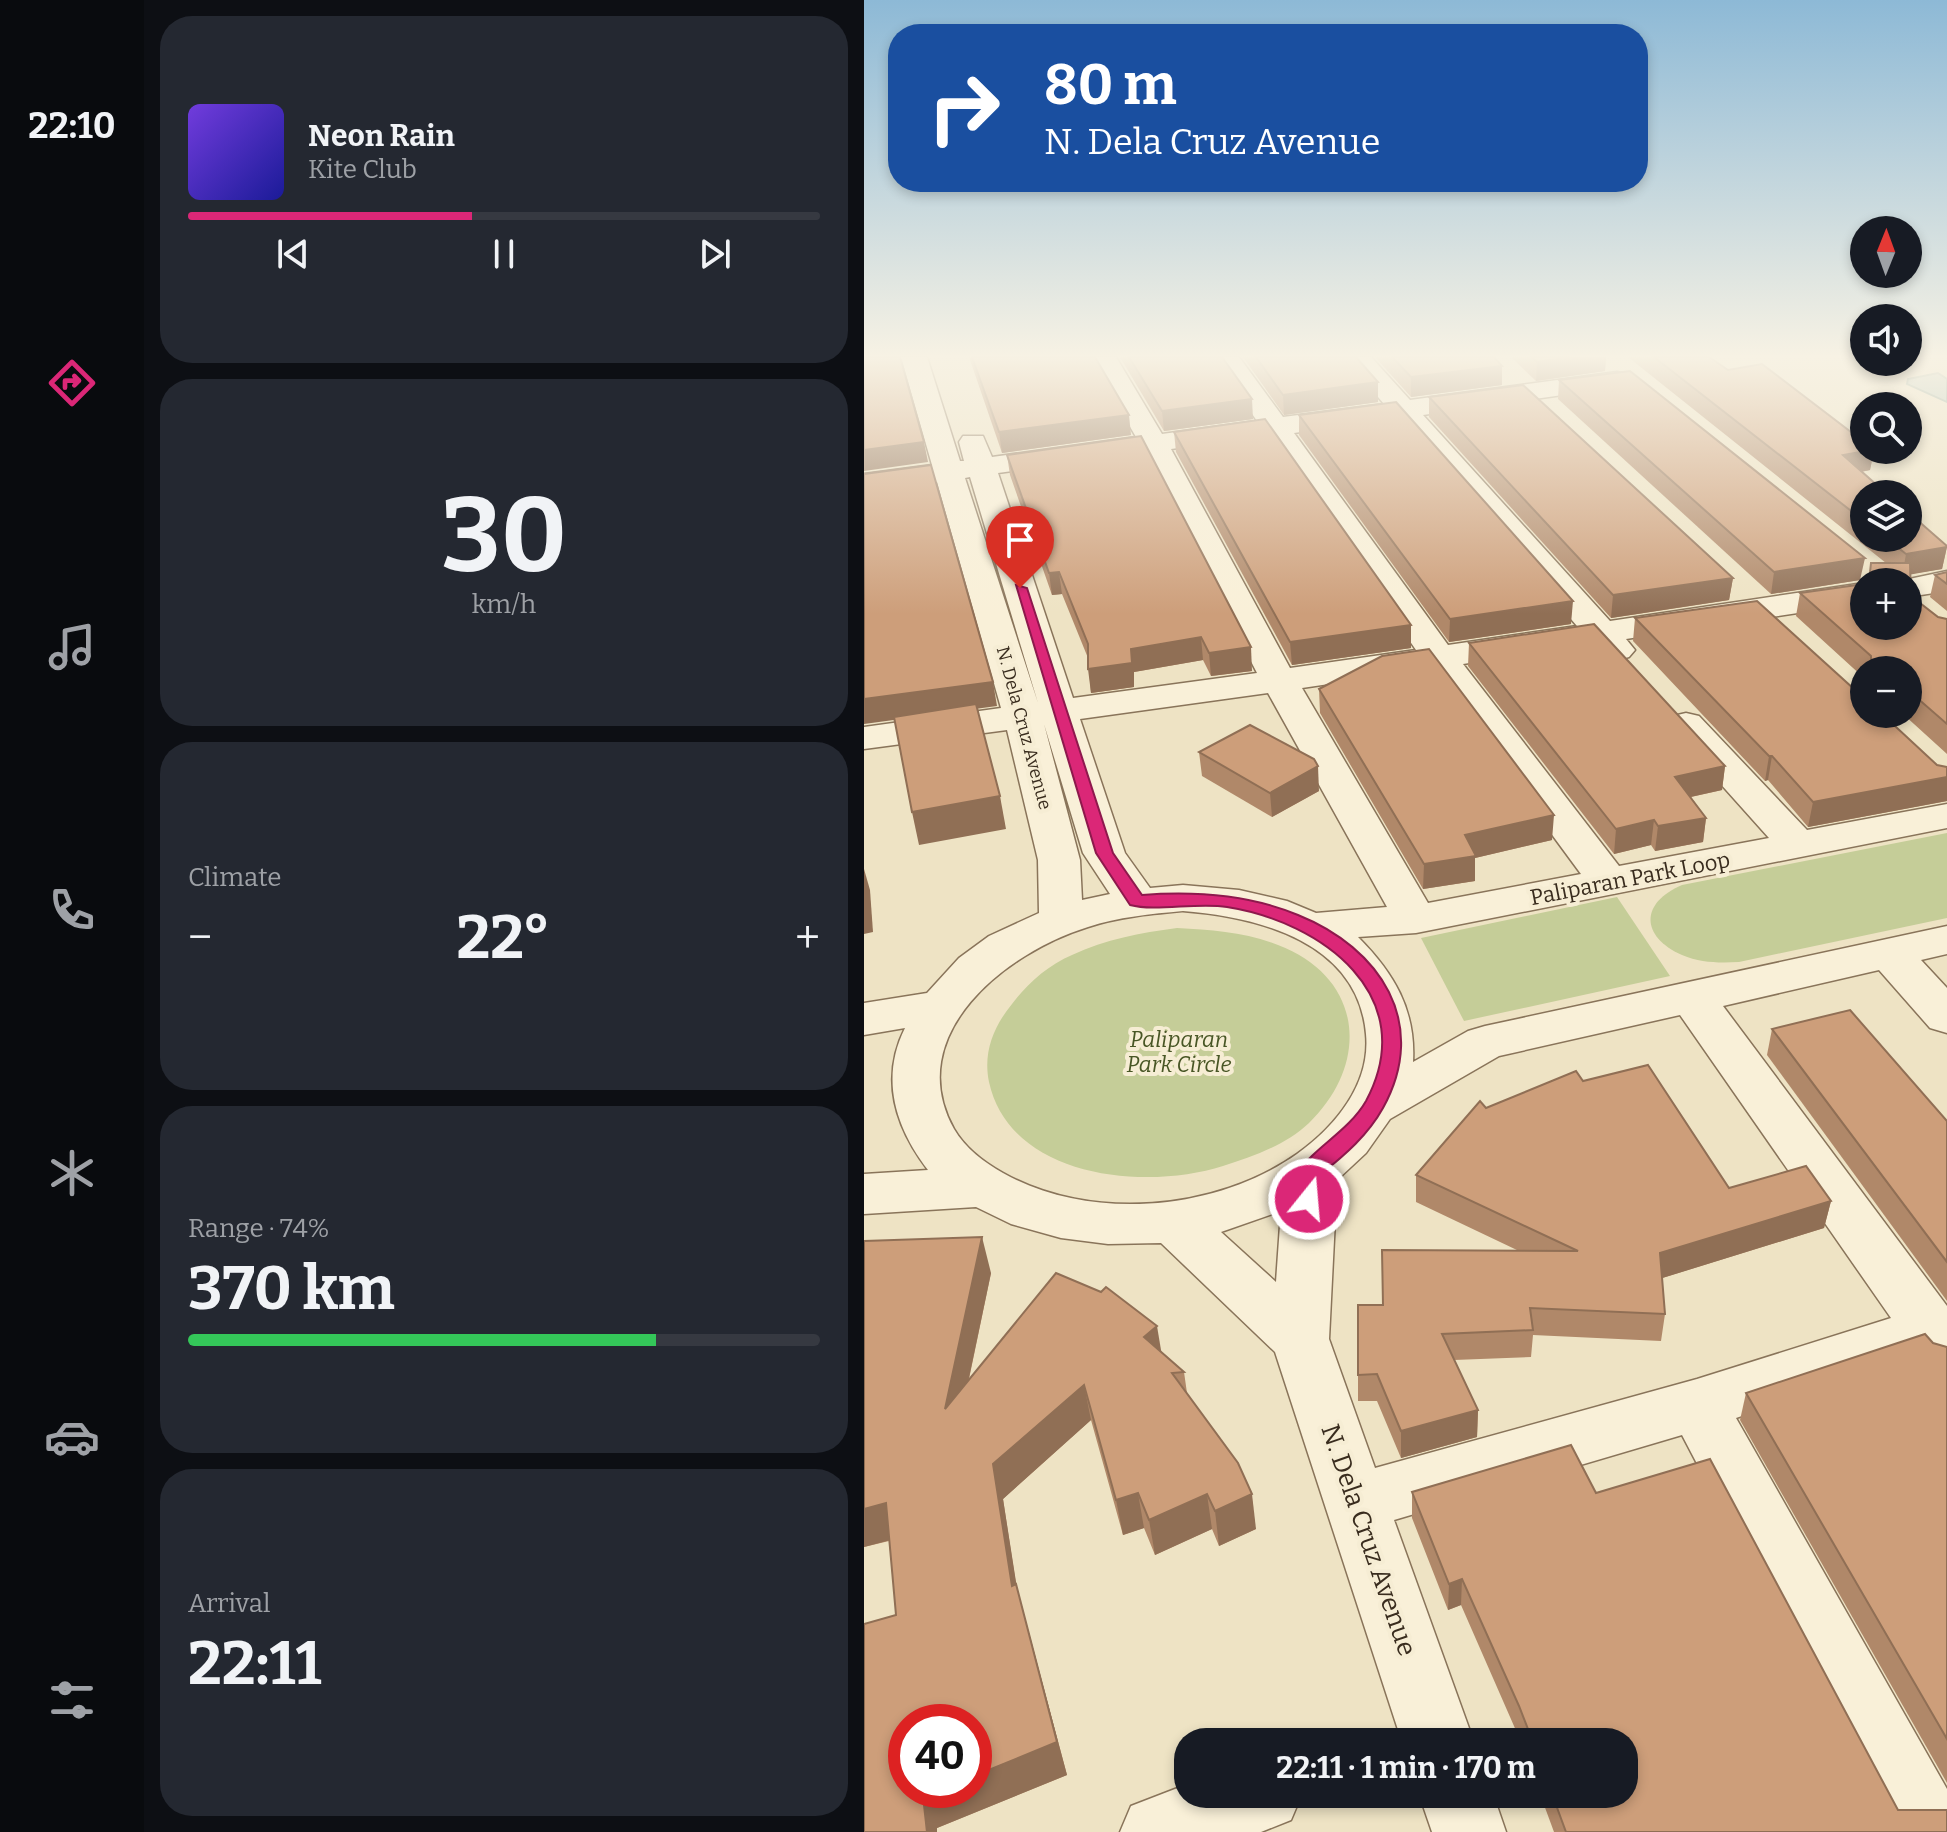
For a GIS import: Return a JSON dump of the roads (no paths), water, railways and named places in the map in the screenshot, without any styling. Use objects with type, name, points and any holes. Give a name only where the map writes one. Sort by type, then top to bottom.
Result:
[{"type":"street","name":"N. Dela Cruz Avenue","points":[[954,442],[966,469]]},
{"type":"street","name":"N. Dela Cruz Avenue","points":[[961,442],[966,469],[1041,712],[1104,853],[1137,901]]},
{"type":"street","points":[[864,483],[1165,442]]},
{"type":"street","points":[[1289,442],[1439,657],[1609,882]]},
{"type":"street","points":[[1433,442],[1635,669]]},
{"type":"street","points":[[1154,444],[1279,681],[1416,919]]},
{"type":"street","points":[[864,738],[1603,634],[1750,597],[1850,580]]},
{"type":"street","points":[[1922,585],[1947,581]]},
{"type":"street","points":[[1750,597],[1796,639]]},
{"type":"street","points":[[1668,705],[1798,845]]},
{"type":"street","name":"N. Dela Cruz Avenue","points":[[1041,712],[1059,860],[1061,919]]},
{"type":"street","name":"Paliparan Park Loop","points":[[1310,927],[1416,919],[1947,816]]},
{"type":"street","points":[[1183,898],[1229,901],[1272,911],[1310,927],[1343,948],[1369,973],[1385,1003],[1392,1036],[1389,1070],[1374,1106],[1347,1141],[1311,1171],[1247,1203],[1174,1222],[1102,1224],[1034,1212],[979,1187],[943,1156],[922,1120],[915,1082],[921,1043],[940,1007],[972,971],[1013,941],[1061,919],[1137,901],[1183,898]]},
{"type":"street","points":[[1374,1106],[1485,1043],[1947,940]]},
{"type":"street","points":[[1889,953],[1947,1017]]},
{"type":"street","points":[[1356,1502],[1697,1405],[1939,1341],[1690,995]]},
{"type":"street","points":[[864,1019],[940,1007]]},
{"type":"street","name":"N. Dela Cruz Avenue","points":[[1311,1171],[1300,1339],[1356,1502],[1427,1728]]},
{"type":"street","points":[[864,1194],[979,1187]]},
{"type":"street","name":"N. Dela Cruz Avenue","points":[[1174,1222],[1300,1339]]},
{"type":"street","points":[[1697,1405],[1930,1832]]},
{"type":"street","points":[[1157,1832],[1225,1808]]},
{"type":"street","name":"N. Dela Cruz Avenue","points":[[1459,1808],[1469,1832]]},
{"type":"park label","name":"Paliparan Park Circle","points":[[1179,1052]]}]
